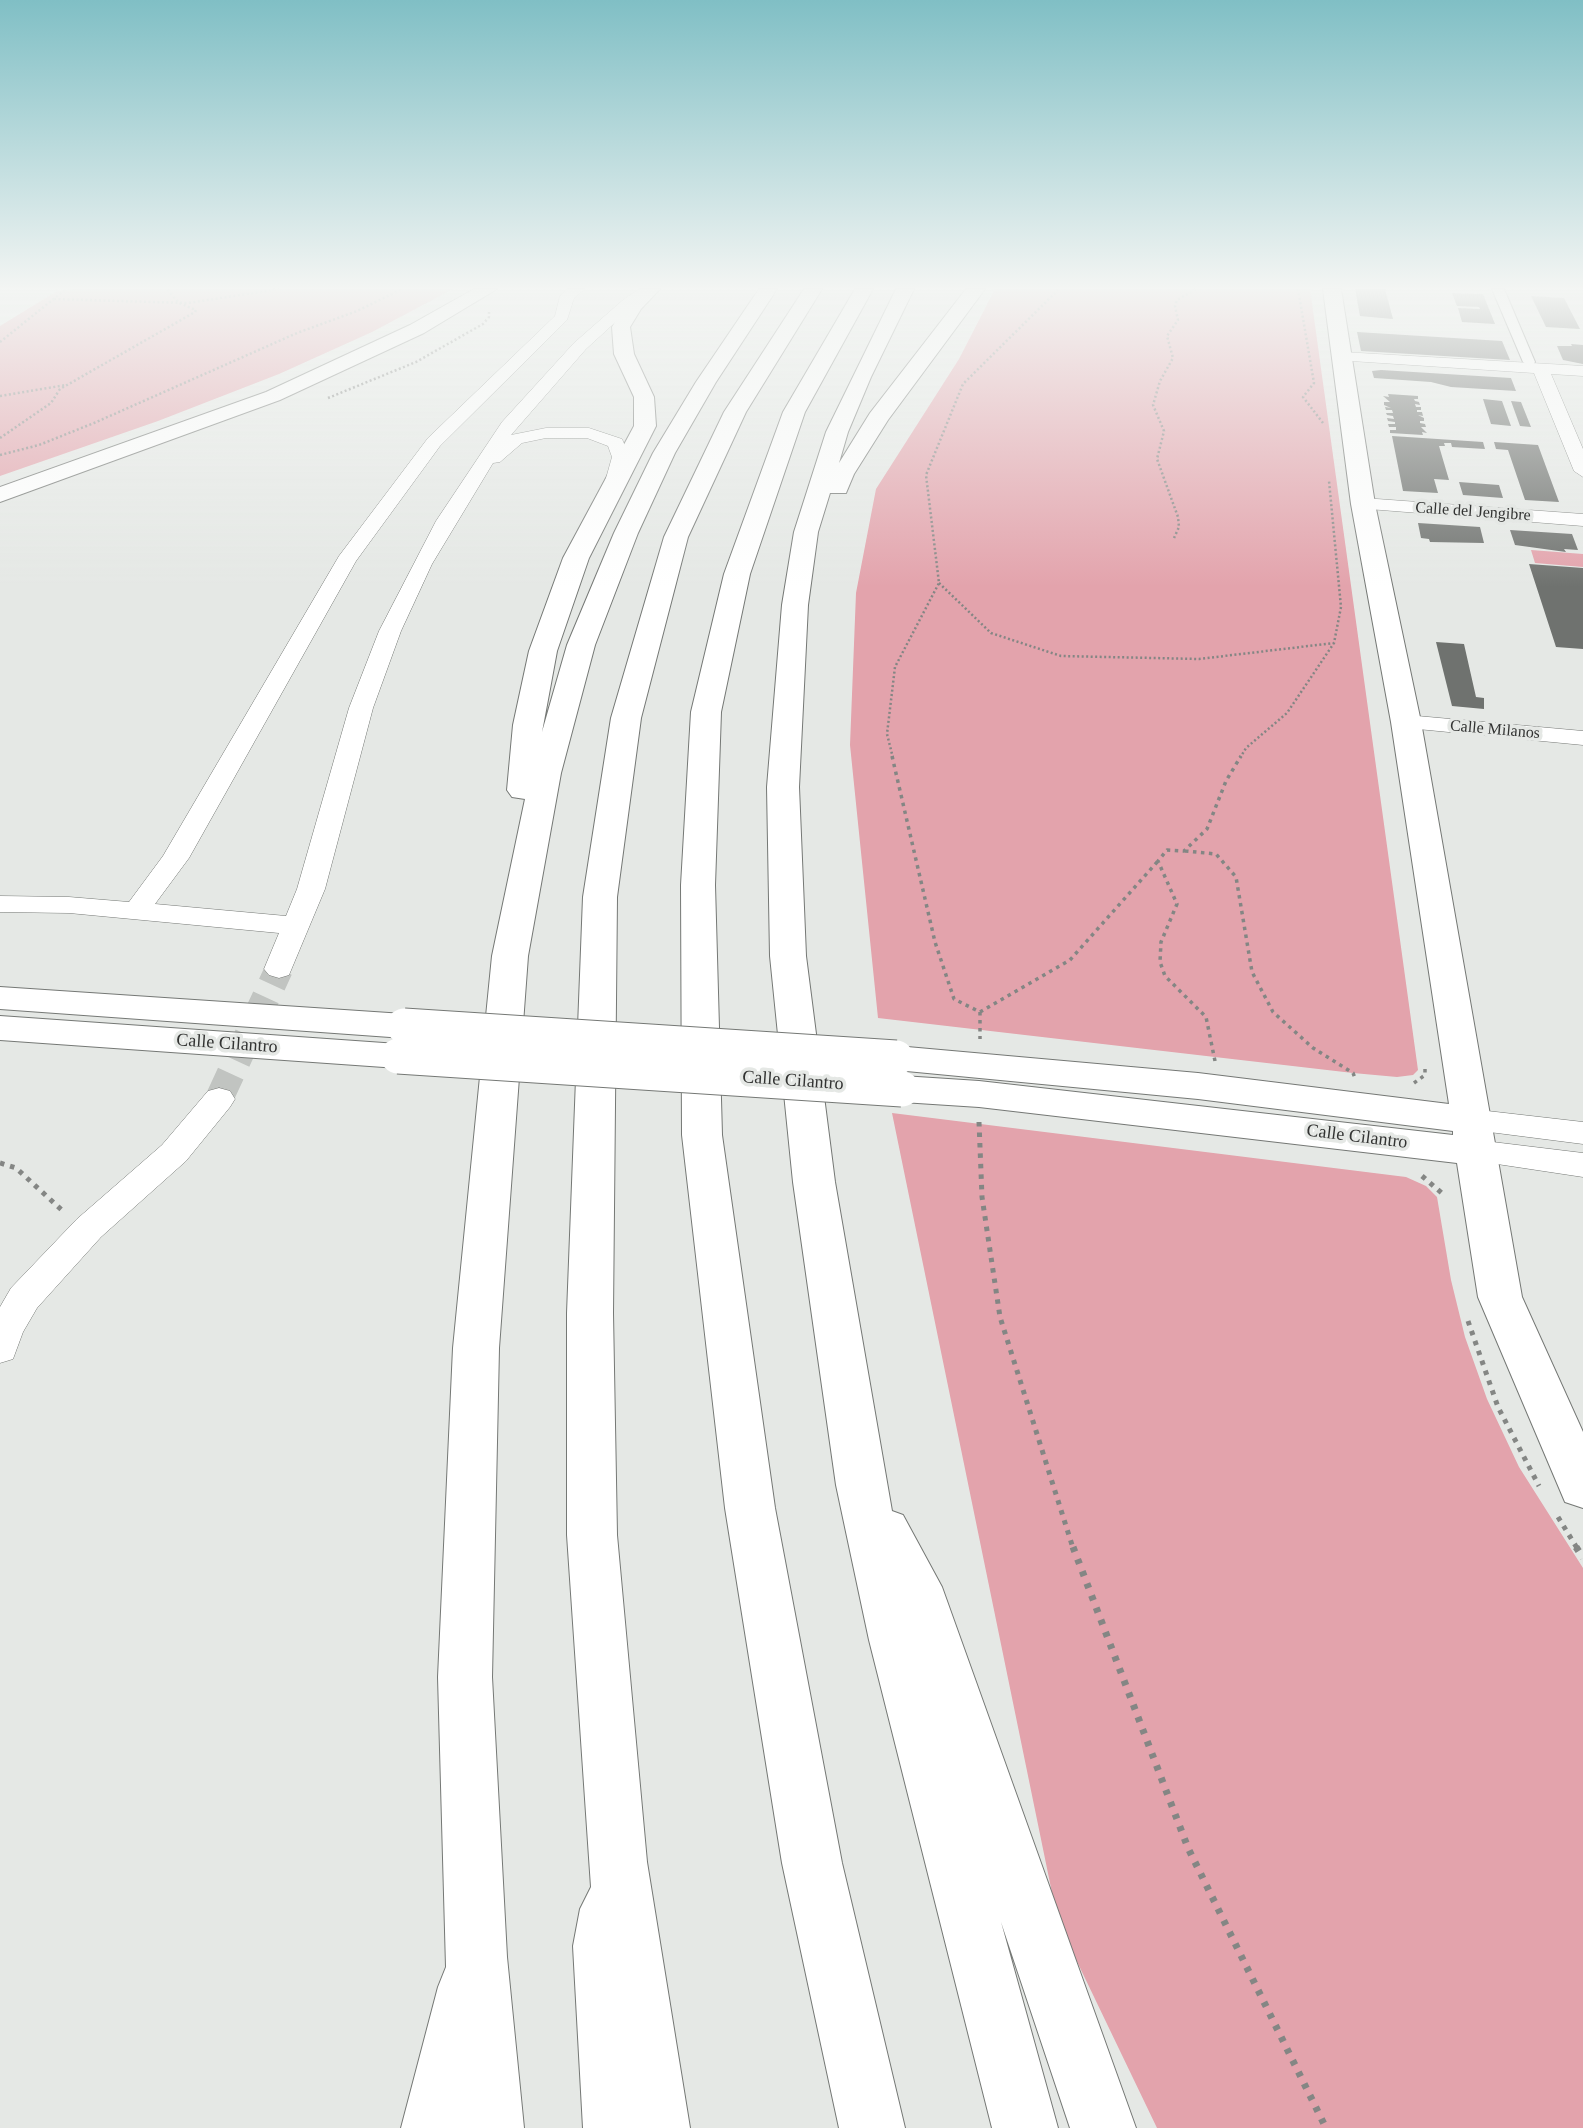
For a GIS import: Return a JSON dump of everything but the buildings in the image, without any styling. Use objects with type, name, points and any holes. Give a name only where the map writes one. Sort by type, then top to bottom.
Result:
[{"type":"main road","points":[[0,482],[229,402],[261,388]]},
{"type":"main road","points":[[0,495],[194,427],[290,388]]},
{"type":"main road","points":[[527,869],[522,796],[528,725],[543,651],[576,558],[614,482],[641,438],[646,411],[640,388]]},
{"type":"main road","points":[[491,2128],[476,1957],[464,1677],[476,1348],[510,956],[546,773],[581,645],[626,533],[678,429],[702,388]]},
{"type":"main road","points":[[657,2128],[617,1862],[592,1535],[590,1313],[600,897],[626,718],[676,537],[735,412],[750,388]]},
{"type":"main road","points":[[807,388],[794,412],[737,574],[706,712],[698,885],[702,1135],[750,1508],[813,1863],[872,2128]]},
{"type":"main road","points":[[857,388],[838,432],[806,532],[795,605],[783,787],[788,956],[814,1182],[861,1485],[896,1640],[1025,2128]]},
{"type":"main road","points":[[795,605],[843,474],[878,418],[901,388]]},
{"type":"main road","points":[[1347,388],[1363,504],[1406,722],[1500,1297],[1583,1487]]},
{"type":"main road","name":"Calle Cilantro","points":[[0,998],[401,1041]]},
{"type":"main road","name":"Calle Cilantro","points":[[0,1028],[401,1041],[899,1073],[993,1096],[1473,1135]]},
{"type":"main road","points":[[861,1485],[916,1587],[1103,2128]]},
{"type":"main road","points":[[616,2128],[604,1946],[617,1862]]},
{"type":"main road","points":[[434,2128],[476,1957]]},
{"type":"street","points":[[135,913],[174,858],[346,560],[434,442],[489,388]]},
{"type":"street","points":[[279,969],[297,926],[323,848],[361,708],[390,631],[422,564],[470,485],[508,426],[540,388]]},
{"type":"street","points":[[1546,388],[1583,471]]},
{"type":"street","points":[[470,485],[507,444],[516,439],[539,433],[569,432],[606,437],[616,443],[621,457],[614,482]]},
{"type":"street","name":"Calle del Jengibre","points":[[1363,504],[1583,520]]},
{"type":"street","name":"Calle Milanos","points":[[1406,722],[1583,738]]},
{"type":"street","points":[[0,904],[69,905],[297,926]]},
{"type":"street","points":[[0,1349],[5,1331],[24,1298],[89,1228],[174,1153],[219,1100]]},
{"type":"street","name":"Calle Cilantro","points":[[1473,1135],[1583,1133]]},
{"type":"street","name":"Calle Cilantro","points":[[1473,1135],[1583,1165]]},
{"type":"path","points":[[0,396],[46,388]]},
{"type":"path","points":[[0,438],[51,403],[62,388]]},
{"type":"path","points":[[0,456],[94,423],[172,388]]},
{"type":"path","points":[[960,388],[926,475],[939,583],[895,667],[887,734],[935,942],[954,999],[980,1012],[1070,960],[1167,850],[1216,853],[1236,877],[1252,972],[1272,1012],[1313,1048],[1353,1073],[1355,1079]]},
{"type":"path","points":[[1158,388],[1153,405],[1164,431],[1157,459],[1178,517],[1179,527],[1174,538]]},
{"type":"path","points":[[1310,388],[1303,397],[1324,424]]},
{"type":"path","points":[[1184,851],[1207,829],[1226,781],[1247,748],[1287,713],[1334,643],[1341,607],[1329,476]]},
{"type":"path","points":[[939,583],[991,633],[1061,656],[1199,659],[1334,643]]},
{"type":"path","points":[[1158,862],[1177,904],[1161,942],[1160,962],[1166,976],[1206,1017],[1215,1062]]},
{"type":"path","points":[[978,1118],[982,1197],[1000,1317],[1072,1545],[1188,1848],[1326,2128]]},
{"type":"path","points":[[0,1163],[16,1168],[58,1208],[89,1228]]},
{"type":"shaded area","points":[[0,388],[242,388],[158,421],[0,476]]},
{"type":"shaded area","points":[[940,388],[1324,388],[1418,1070],[1413,1075],[1397,1077],[1353,1073],[878,1018],[850,745],[856,593],[876,489]]},
{"type":"shaded area","points":[[1531,550],[1583,554],[1583,567],[1535,563]]},
{"type":"shaded area","points":[[892,1113],[1406,1177],[1426,1186],[1437,1197],[1451,1280],[1465,1337],[1487,1399],[1519,1467],[1583,1568],[1583,2128],[1157,2128],[1058,1922]]},
{"type":"tunnel","points":[[219,1099],[279,969]]}]
